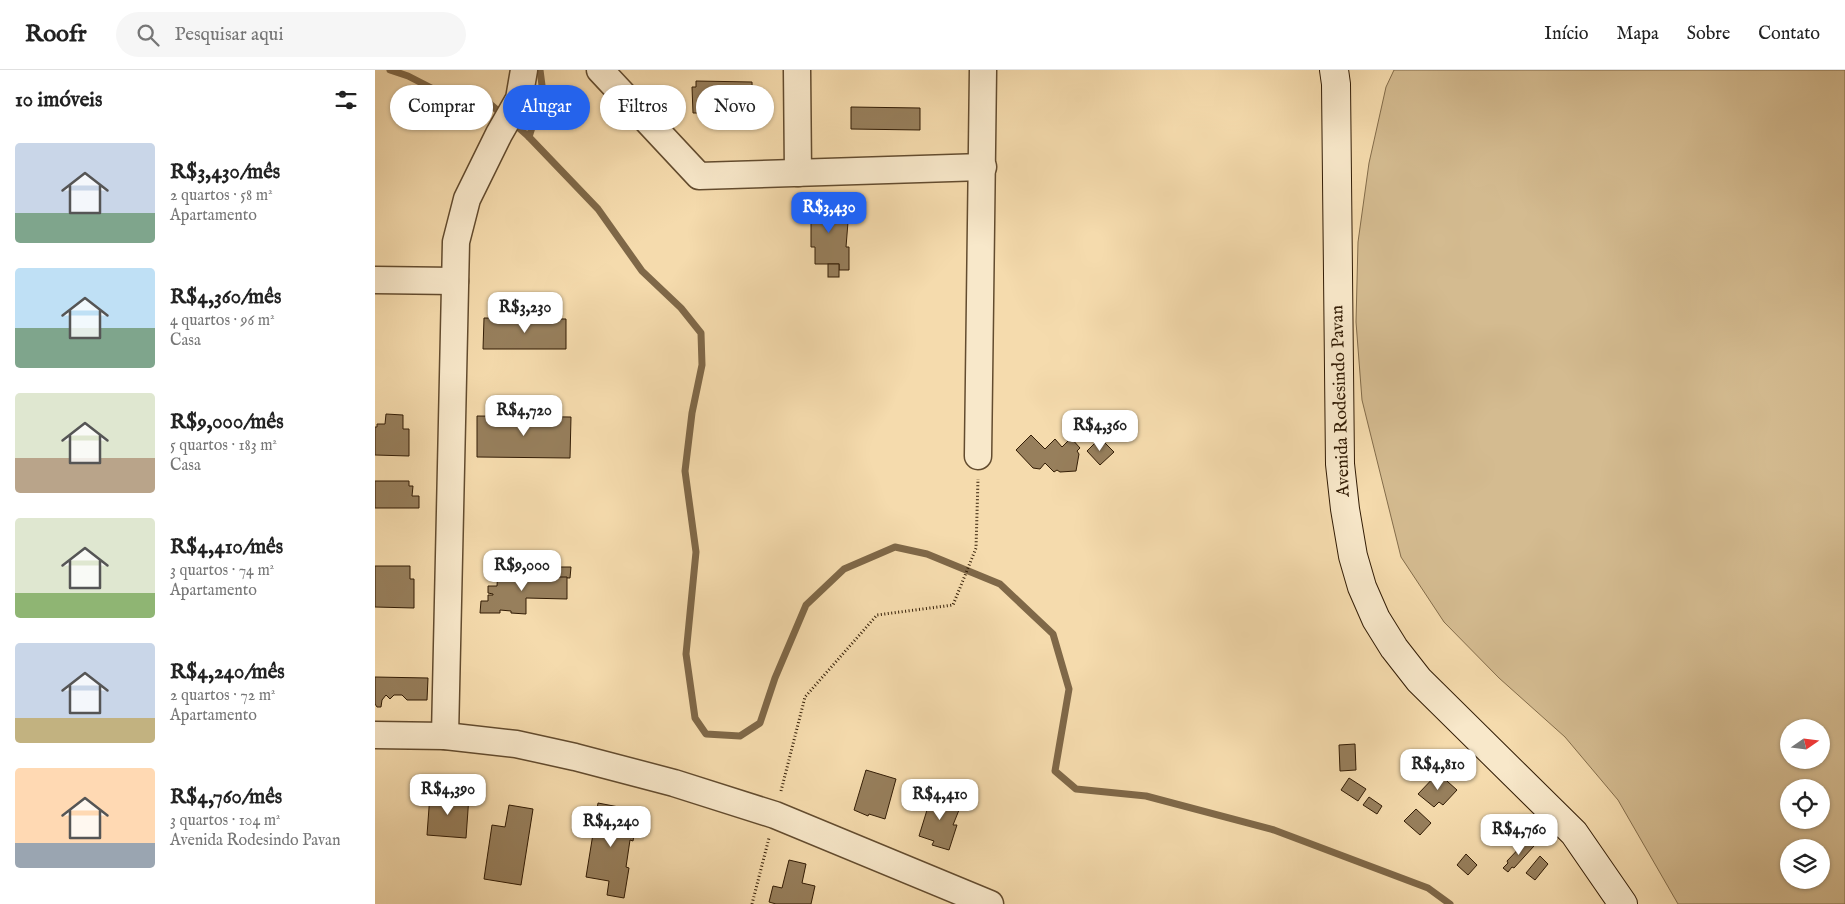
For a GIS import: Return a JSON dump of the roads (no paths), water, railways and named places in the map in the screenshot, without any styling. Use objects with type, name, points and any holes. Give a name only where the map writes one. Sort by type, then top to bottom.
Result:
[{"type":"main road","name":"Avenida Rodesindo Pavan","points":[[1334,70],[1336,84],[1340,464],[1353,556],[1362,587],[1376,619],[1394,648],[1419,680],[1574,833],[1623,904]]},
{"type":"street","points":[[445,736],[456,242],[467,199],[499,134],[519,99],[524,70]]},
{"type":"street","points":[[600,70],[699,176],[983,167]]},
{"type":"street","points":[[797,70],[798,173]]},
{"type":"street","points":[[979,456],[983,70]]},
{"type":"street","points":[[375,280],[455,281]]},
{"type":"street","points":[[375,736],[445,736],[516,744],[674,782],[775,815],[991,904]]},
{"type":"waterway","points":[[390,70],[408,76],[447,96],[484,99],[503,115]]},
{"type":"waterway","points":[[529,137],[543,93],[540,70]]},
{"type":"waterway","points":[[521,130],[598,209],[642,271],[681,308],[701,333],[702,365],[692,413],[685,471],[696,552],[686,654],[695,718],[706,734],[740,736],[760,723],[775,678],[806,605],[844,569],[895,547],[927,554],[1000,584],[1053,634],[1069,689],[1055,771],[1076,789],[1146,796],[1274,830],[1428,888],[1450,904]]}]
